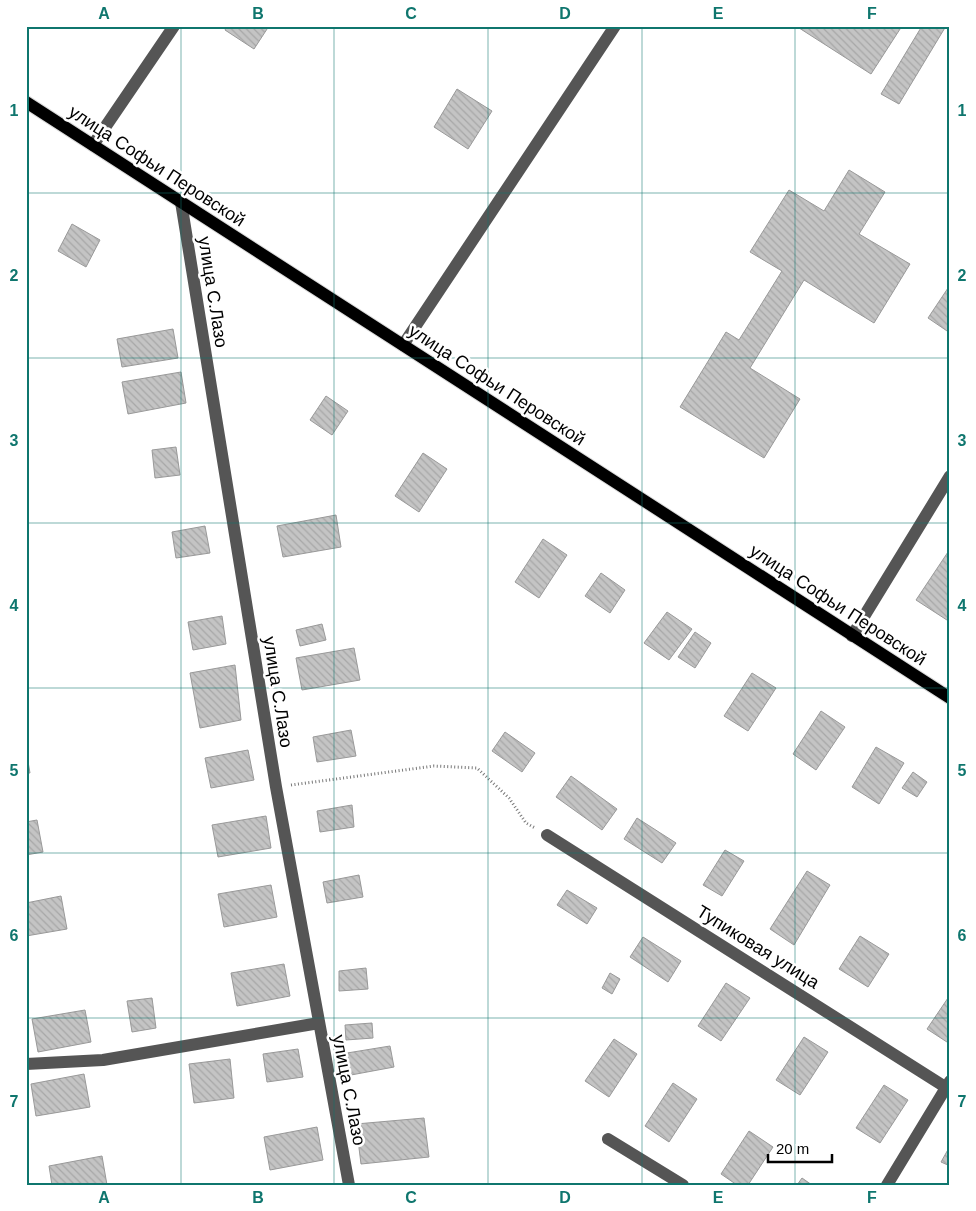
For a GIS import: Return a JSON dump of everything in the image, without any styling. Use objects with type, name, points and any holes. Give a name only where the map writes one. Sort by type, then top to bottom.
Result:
[{"type":"main road","name":"улица Софьи Перовской","points":[[26,102],[950,698]]},
{"type":"street","points":[[93,145],[174,26]]},
{"type":"street","points":[[403,345],[616,26]]},
{"type":"street","name":"улица С.Лазо","points":[[181,202],[276,787],[349,1185]]},
{"type":"street","points":[[852,636],[950,476]]},
{"type":"street","name":"Тупиковая улица","points":[[547,835],[948,1086]]},
{"type":"street","points":[[26,1064],[103,1060],[319,1023]]},
{"type":"street","points":[[886,1185],[948,1086]]},
{"type":"street","points":[[608,1139],[683,1185]]},
{"type":"path","points":[[276,787],[434,766],[477,768],[509,798],[526,823],[547,835]]},
{"type":"building","points":[[227,26],[269,26],[254,49],[225,30]]},
{"type":"building","points":[[796,26],[902,26],[871,74]]},
{"type":"building","points":[[922,26],[946,26],[899,104],[881,94]]},
{"type":"building","points":[[457,89],[492,111],[468,149],[434,127]]},
{"type":"building","points":[[849,170],[885,192],[859,234],[910,264],[874,323],[804,280],[750,368],[800,399],[764,458],[680,407],[726,332],[739,340],[782,271],[750,252],[789,190],[824,211]]},
{"type":"building","points":[[72,224],[100,240],[86,267],[58,251]]},
{"type":"building","points":[[950,285],[950,333],[928,318]]},
{"type":"building","points":[[173,329],[178,358],[122,367],[117,339]]},
{"type":"building","points":[[181,372],[186,403],[128,414],[122,382]]},
{"type":"building","points":[[326,396],[348,411],[332,435],[310,420]]},
{"type":"building","points":[[176,447],[180,475],[155,478],[152,450]]},
{"type":"building","points":[[423,453],[447,469],[419,512],[395,496]]},
{"type":"building","points":[[336,515],[341,547],[283,557],[277,526]]},
{"type":"building","points":[[205,526],[210,553],[176,558],[172,532]]},
{"type":"building","points":[[543,539],[567,555],[539,598],[515,582]]},
{"type":"building","points":[[950,549],[950,622],[916,600]]},
{"type":"building","points":[[601,573],[625,590],[610,613],[585,596]]},
{"type":"building","points":[[667,612],[692,629],[669,660],[644,643]]},
{"type":"building","points":[[222,616],[226,644],[193,650],[188,622]]},
{"type":"building","points":[[322,624],[326,640],[300,646],[296,630]]},
{"type":"building","points":[[695,632],[711,643],[695,668],[678,657]]},
{"type":"building","points":[[354,648],[360,680],[302,690],[296,658]]},
{"type":"building","points":[[235,665],[241,720],[200,728],[190,673]]},
{"type":"building","points":[[752,673],[776,688],[748,731],[724,716]]},
{"type":"building","points":[[821,711],[845,727],[816,770],[793,754]]},
{"type":"building","points":[[351,730],[356,756],[317,762],[313,737]]},
{"type":"building","points":[[505,732],[535,753],[522,772],[492,751]]},
{"type":"building","points":[[876,747],[904,763],[879,804],[852,787]]},
{"type":"building","points":[[26,750],[30,773],[26,773]]},
{"type":"building","points":[[248,750],[254,780],[211,788],[205,758]]},
{"type":"building","points":[[913,772],[927,782],[917,797],[902,788]]},
{"type":"building","points":[[571,776],[617,809],[602,830],[556,797]]},
{"type":"building","points":[[352,805],[354,827],[320,832],[317,811]]},
{"type":"building","points":[[266,816],[271,848],[218,857],[212,825]]},
{"type":"building","points":[[637,818],[676,843],[662,863],[624,839]]},
{"type":"building","points":[[37,820],[43,852],[26,855],[26,822]]},
{"type":"building","points":[[725,850],[744,861],[722,896],[703,885]]},
{"type":"building","points":[[807,871],[830,885],[794,945],[770,929]]},
{"type":"building","points":[[359,875],[363,897],[327,903],[323,882]]},
{"type":"building","points":[[271,885],[277,917],[224,927],[218,894]]},
{"type":"building","points":[[567,890],[597,908],[587,924],[557,905]]},
{"type":"building","points":[[61,896],[67,929],[26,936],[26,903]]},
{"type":"building","points":[[860,936],[889,954],[868,987],[839,969]]},
{"type":"building","points":[[643,937],[681,961],[668,982],[630,957]]},
{"type":"building","points":[[284,964],[290,996],[237,1006],[231,973]]},
{"type":"building","points":[[366,968],[368,989],[339,991],[339,971]]},
{"type":"building","points":[[610,973],[620,979],[612,994],[602,988]]},
{"type":"building","points":[[726,983],[750,998],[721,1041],[698,1026]]},
{"type":"building","points":[[950,995],[950,1044],[927,1029]]},
{"type":"building","points":[[152,998],[156,1028],[132,1032],[127,1001]]},
{"type":"building","points":[[85,1010],[91,1042],[38,1052],[32,1019]]},
{"type":"building","points":[[372,1023],[373,1038],[346,1040],[345,1025]]},
{"type":"building","points":[[804,1037],[828,1052],[800,1095],[776,1080]]},
{"type":"building","points":[[614,1039],[637,1054],[609,1097],[585,1081]]},
{"type":"building","points":[[390,1046],[394,1067],[351,1075],[347,1053]]},
{"type":"building","points":[[298,1049],[303,1077],[267,1082],[263,1054]]},
{"type":"building","points":[[230,1059],[234,1098],[194,1103],[189,1064]]},
{"type":"building","points":[[84,1074],[90,1107],[36,1116],[31,1084]]},
{"type":"building","points":[[673,1083],[697,1099],[669,1142],[645,1126]]},
{"type":"building","points":[[884,1085],[908,1100],[880,1143],[856,1128]]},
{"type":"building","points":[[424,1118],[429,1157],[361,1164],[356,1124]]},
{"type":"building","points":[[317,1127],[323,1160],[270,1170],[264,1137]]},
{"type":"building","points":[[749,1131],[773,1147],[748,1185],[737,1185],[721,1174]]},
{"type":"building","points":[[950,1146],[950,1166],[941,1162]]},
{"type":"building","points":[[102,1156],[107,1185],[52,1185],[49,1166]]},
{"type":"building","points":[[802,1178],[812,1185],[797,1185]]}]
